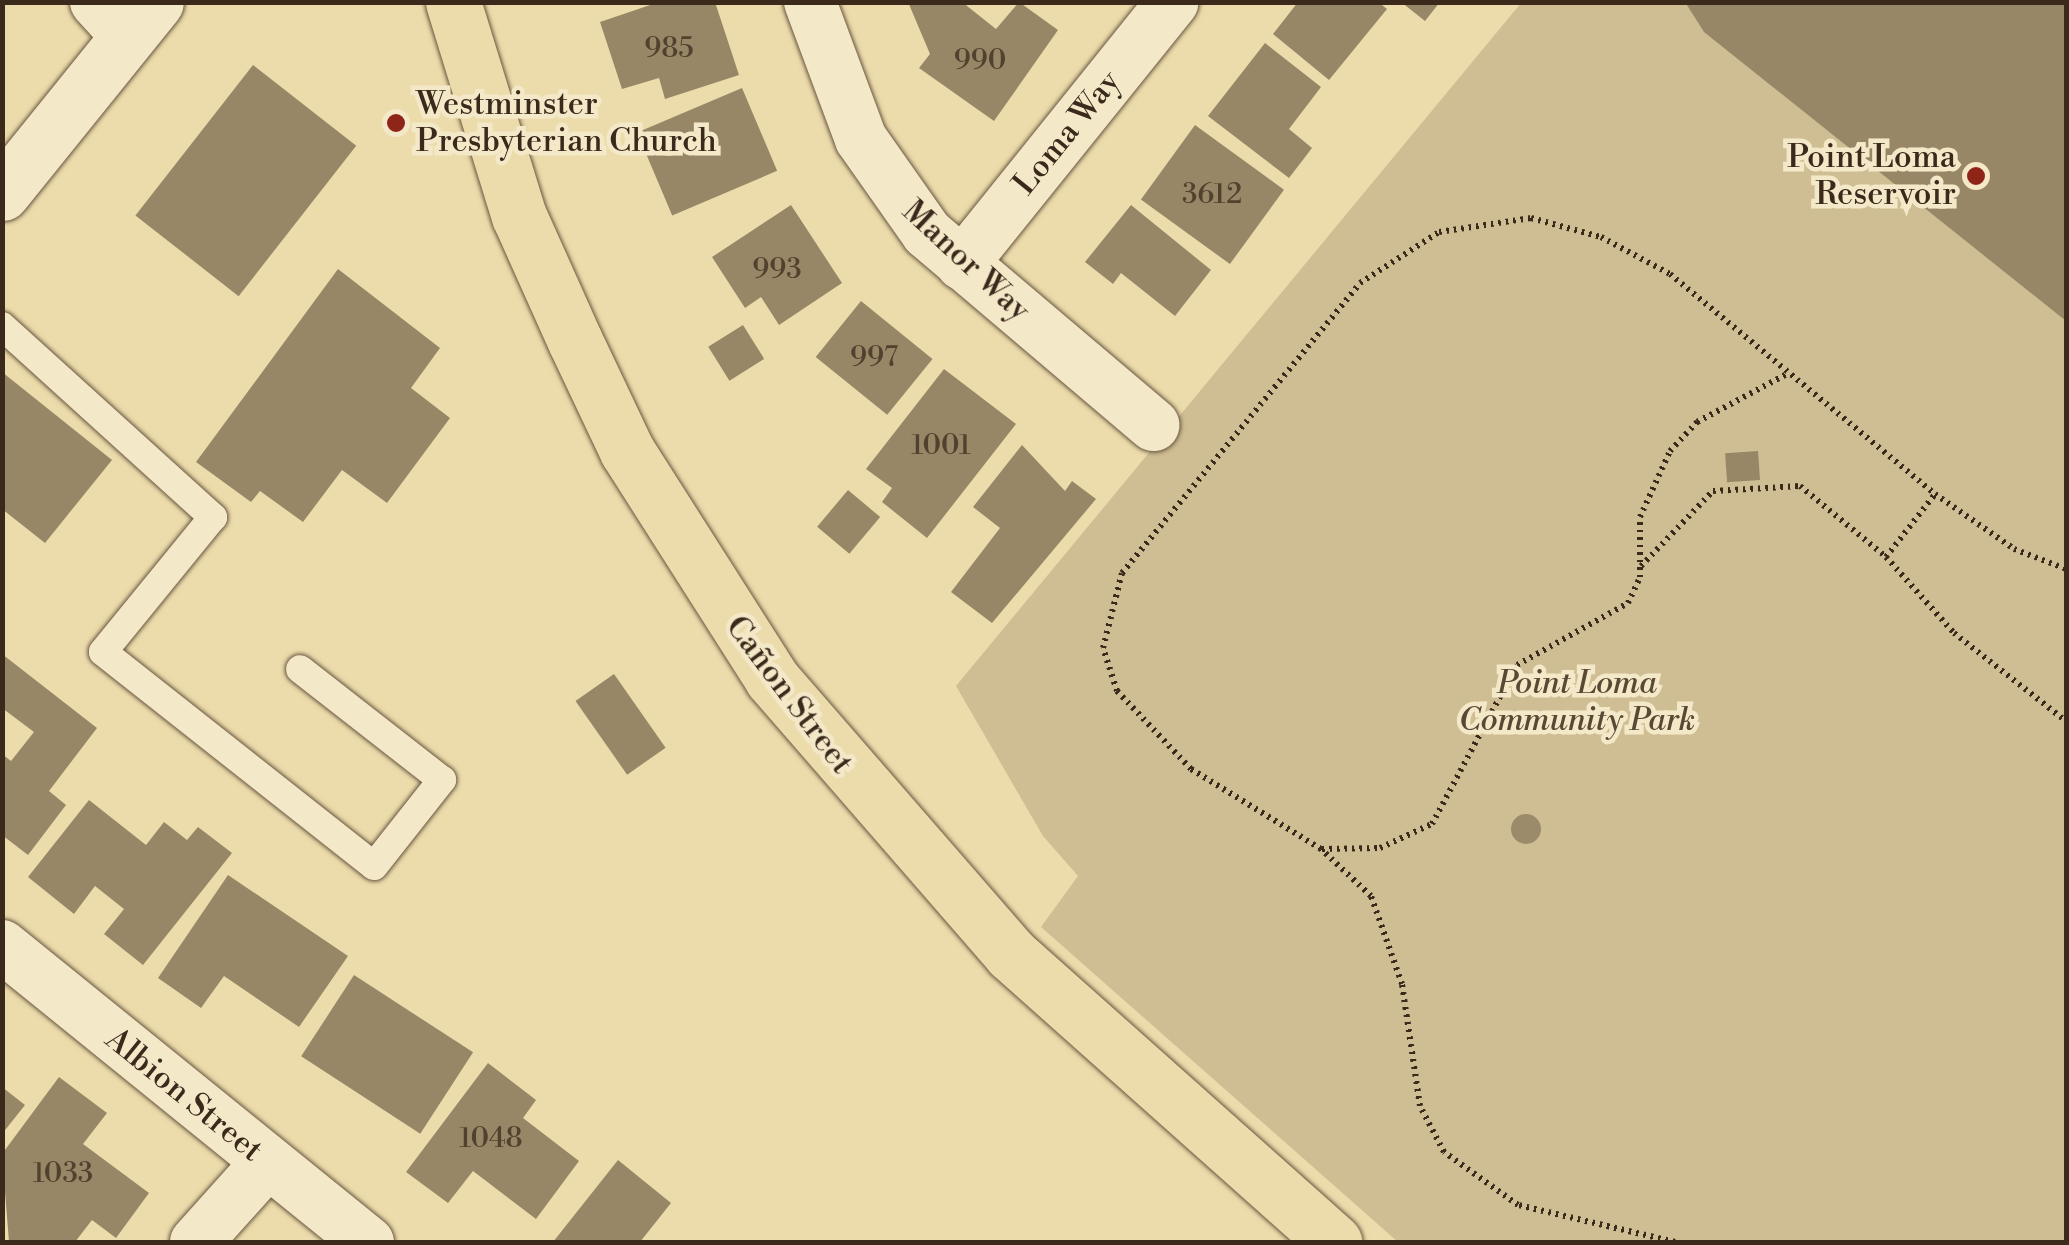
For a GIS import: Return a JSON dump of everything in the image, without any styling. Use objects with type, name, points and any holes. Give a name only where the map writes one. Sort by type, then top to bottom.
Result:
[{"type":"main road","name":"Cañon Street","points":[[452,2],[519,216],[597,388],[702,576],[772,679],[1011,954],[1334,1242]]},
{"type":"main road","points":[[2,193],[127,14]]},
{"type":"street","name":"Manor Way","points":[[810,2],[838,89],[878,169],[962,264],[1152,425]]},
{"type":"street","name":"Loma Way","points":[[962,264],[1173,2]]},
{"type":"street","name":"Albion Street","points":[[2,946],[368,1242]]},
{"type":"street","points":[[196,1242],[267,1163]]},
{"type":"lane","points":[[2,326],[213,517],[103,652],[374,866],[442,780],[300,669]]},
{"type":"path","points":[[1675,1242],[1518,1206],[1459,1170],[1420,1106],[1402,984],[1379,910],[1321,849],[1227,795],[1150,732],[1109,675],[1104,630],[1122,572],[1214,471],[1349,294],[1397,252],[1439,232],[1531,218],[1601,237],[1670,274],[1935,494],[2014,548],[2066,569]]},
{"type":"path","points":[[1641,566],[1640,517],[1670,451],[1697,422],[1787,374]]},
{"type":"path","points":[[1321,849],[1380,848],[1432,824],[1516,664],[1615,615],[1641,566],[1713,491],[1800,486],[1886,557],[1954,632],[2066,721]]},
{"type":"path","points":[[1886,557],[1935,494]]},
{"type":"green space","name":"Point Loma Community Park","points":[[1521,3],[2066,3],[2066,1242],[1398,1242],[1041,927],[1078,876],[1043,836],[956,686]]},
{"type":"building","points":[[659,2],[715,2],[739,75],[665,99],[659,78],[622,89],[600,22]]},
{"type":"building","points":[[908,2],[962,2],[996,29],[1019,2],[1058,30],[994,121],[919,68],[930,54]]},
{"type":"building","points":[[1298,2],[1378,2],[1387,9],[1329,80],[1273,34]]},
{"type":"building","points":[[1401,2],[1440,2],[1425,21]]},
{"type":"building","name":"Point Loma Reservoir","points":[[1685,2],[2066,2],[2066,321],[1704,32]]},
{"type":"building","points":[[1265,43],[1321,87],[1289,129],[1312,148],[1289,178],[1208,116]]},
{"type":"building","points":[[253,65],[356,146],[239,296],[135,216]]},
{"type":"building","points":[[742,88],[777,171],[672,215],[637,133]]},
{"type":"building","points":[[1195,125],[1284,190],[1230,264],[1141,199]]},
{"type":"building","points":[[791,205],[842,283],[779,325],[761,297],[745,308],[712,257]]},
{"type":"building","points":[[1131,205],[1211,270],[1175,316],[1121,273],[1113,284],[1085,262]]},
{"type":"building","points":[[338,269],[440,348],[411,388],[450,418],[387,503],[342,470],[303,522],[260,491],[251,502],[196,462]]},
{"type":"building","points":[[861,301],[932,359],[887,415],[816,357]]},
{"type":"building","points":[[743,325],[764,359],[729,381],[708,347]]},
{"type":"building","points":[[944,369],[1016,424],[927,538],[882,502],[892,488],[866,469]]},
{"type":"building","points":[[2,372],[112,460],[45,543],[2,509]]},
{"type":"building","points":[[1022,445],[1065,491],[1072,481],[1096,499],[992,623],[951,592],[1000,528],[973,507]]},
{"type":"building","points":[[1758,451],[1760,480],[1727,482],[1725,453]]},
{"type":"building","points":[[848,490],[880,517],[849,554],[817,527]]},
{"type":"building","points":[[2,654],[97,728],[49,791],[66,805],[28,855],[2,835],[2,754],[11,761],[34,732],[2,708]]},
{"type":"building","points":[[614,674],[666,748],[627,775],[575,701]]},
{"type":"building","points":[[89,800],[146,845],[164,822],[187,840],[198,827],[232,853],[143,965],[104,934],[124,909],[95,886],[74,914],[28,877]]},
{"type":"building","points":[[228,875],[348,956],[299,1027],[224,976],[201,1008],[158,978]]},
{"type":"building","points":[[354,975],[473,1052],[420,1134],[301,1056]]},
{"type":"building","points":[[488,1063],[536,1100],[523,1118],[579,1161],[536,1219],[473,1171],[448,1203],[406,1172]]},
{"type":"building","points":[[59,1077],[107,1113],[83,1144],[149,1193],[116,1238],[92,1220],[75,1242],[9,1242],[2,1154]]},
{"type":"building","points":[[2,1087],[25,1105],[2,1134]]},
{"type":"building","points":[[618,1160],[671,1203],[640,1242],[553,1242]]},
{"type":"place","name":"Westminster Presbyterian Church","points":[[396,123]]},
{"type":"place","name":"Point Loma Reservoir","points":[[1976,176]]}]
